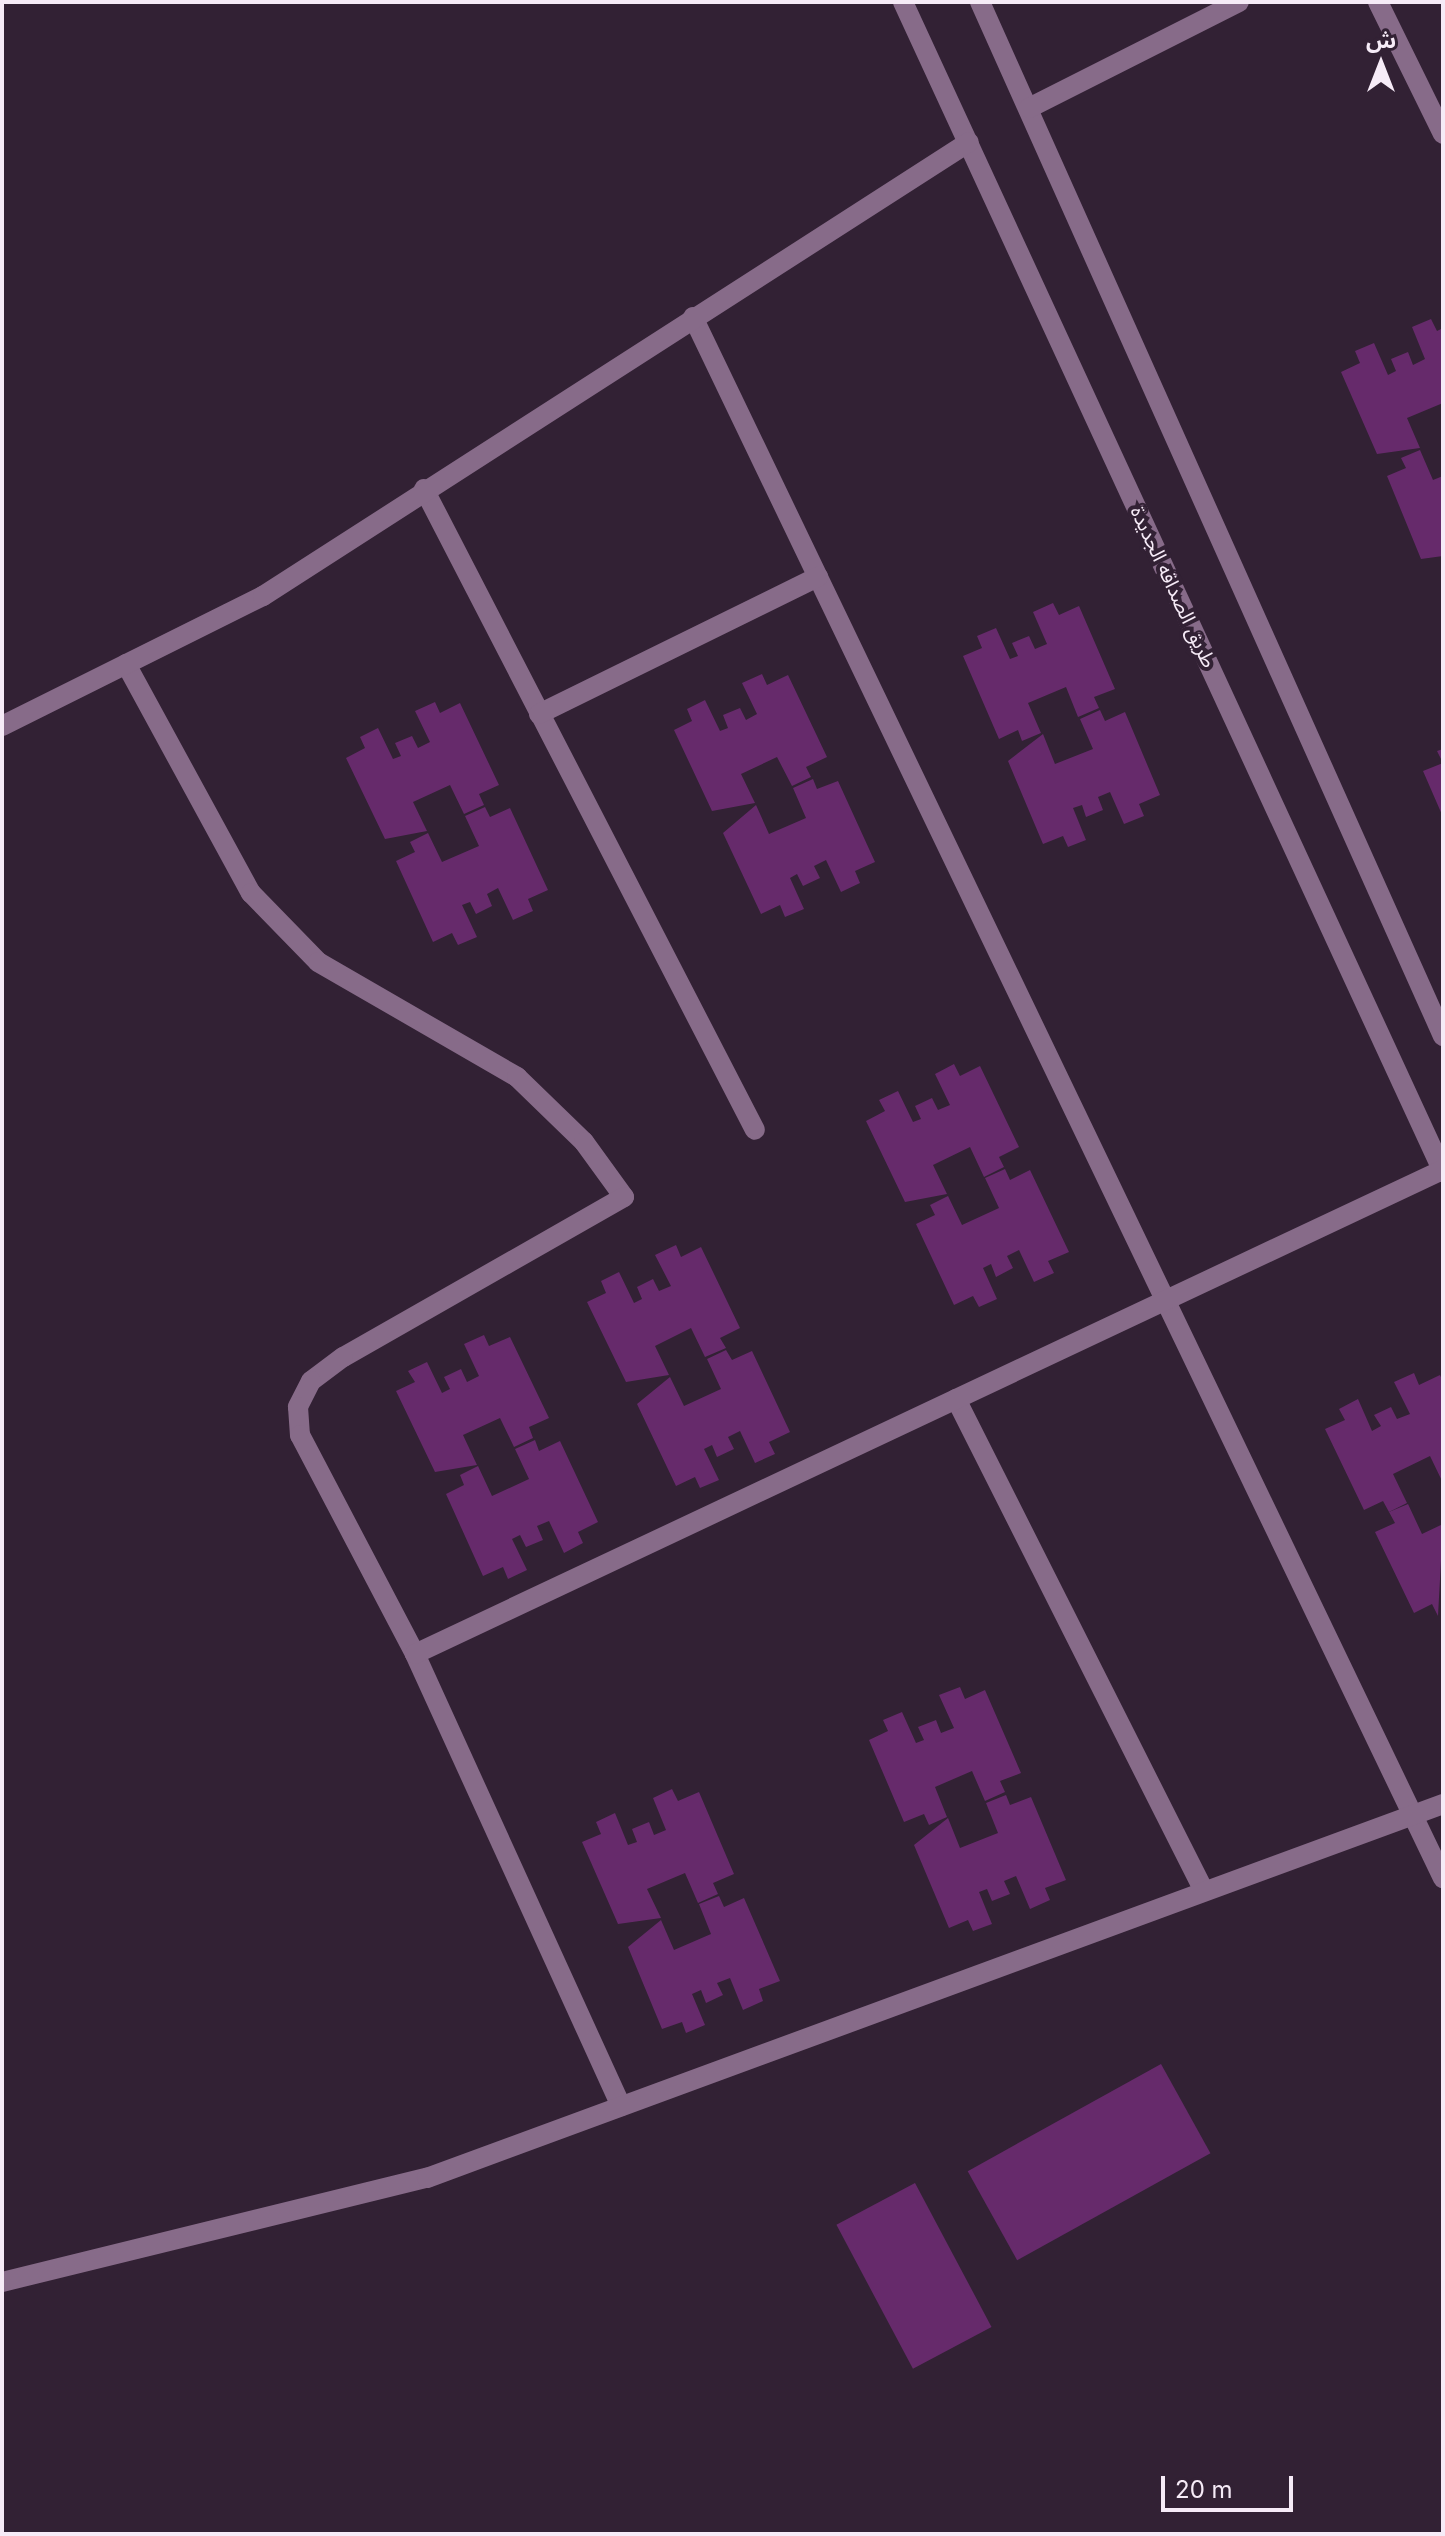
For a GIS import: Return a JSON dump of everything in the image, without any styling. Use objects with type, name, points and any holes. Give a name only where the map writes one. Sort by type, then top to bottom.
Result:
[{"type":"street","name":"طريق الصداقه الجديدة","points":[[903,2],[1442,1171]]},
{"type":"street","points":[[980,2],[1443,1036]]},
{"type":"street","points":[[1029,108],[1239,2]]},
{"type":"street","points":[[1378,2],[1443,134]]},
{"type":"street","points":[[2,726],[263,596],[424,489],[969,142]]},
{"type":"street","points":[[693,317],[1416,1814],[1443,1878]]},
{"type":"street","points":[[424,489],[755,1130]]},
{"type":"street","points":[[539,714],[818,577]]},
{"type":"street","points":[[126,664],[251,893],[318,962],[517,1077],[584,1142],[624,1197],[343,1357],[311,1381],[298,1407],[300,1435],[415,1654],[621,2106]]},
{"type":"street","points":[[415,1654],[1442,1171]]},
{"type":"street","points":[[956,1399],[1204,1891]]},
{"type":"street","points":[[2,2282],[427,2178],[1443,1804]]},
{"type":"building","points":[[1431,319],[1437,331],[1443,328],[1443,403],[1407,418],[1420,448],[1377,454],[1341,372],[1360,363],[1355,351],[1374,343],[1388,375],[1396,371],[1391,359],[1408,352],[1413,365],[1425,359],[1412,327]]},
{"type":"building","points":[[1420,450],[1433,480],[1443,476],[1443,556],[1421,559],[1387,476],[1406,468],[1401,458]]},
{"type":"building","points":[[1053,603],[1059,615],[1079,606],[1115,689],[1094,697],[1099,708],[1078,717],[1066,687],[1028,703],[1041,733],[1022,741],[1018,730],[999,739],[963,656],[982,648],[977,636],[996,628],[1010,659],[1018,656],[1012,643],[1029,636],[1035,649],[1047,644],[1033,612]]},
{"type":"building","points":[[762,674],[767,685],[788,675],[827,757],[806,767],[811,777],[792,786],[777,757],[741,774],[755,803],[712,811],[674,730],[692,721],[687,709],[705,700],[720,731],[728,728],[723,715],[740,708],[746,720],[757,714],[742,683]]},
{"type":"building","points":[[435,702],[440,713],[460,703],[499,785],[479,794],[484,805],[464,814],[450,785],[413,802],[427,831],[385,839],[346,758],[365,748],[360,737],[378,728],[393,759],[401,756],[395,743],[412,736],[418,748],[430,742],[415,711]]},
{"type":"building","points":[[1100,710],[1105,721],[1125,712],[1160,795],[1139,804],[1144,816],[1124,824],[1110,792],[1098,797],[1103,810],[1086,817],[1082,805],[1073,808],[1086,840],[1068,847],[1063,836],[1043,844],[1008,761],[1043,734],[1055,764],[1093,749],[1080,719]]},
{"type":"building","points":[[1443,749],[1443,763],[1437,751]]},
{"type":"building","points":[[1443,763],[1443,817],[1423,771]]},
{"type":"building","points":[[813,779],[817,789],[838,781],[875,862],[855,871],[860,883],[841,892],[826,860],[814,866],[820,878],[803,886],[797,874],[790,878],[804,909],[785,917],[780,905],[761,914],[723,833],[756,805],[769,834],[806,818],[793,788]]},
{"type":"building","points":[[485,807],[490,817],[510,808],[548,890],[528,899],[533,911],[513,920],[498,888],[487,894],[492,906],[476,914],[470,902],[462,905],[477,937],[458,945],[452,933],[433,942],[396,861],[415,852],[410,842],[428,833],[442,862],[479,846],[465,816]]},
{"type":"building","points":[[954,1064],[960,1076],[980,1066],[1019,1147],[999,1157],[1004,1167],[984,1177],[970,1147],[933,1165],[947,1194],[905,1202],[866,1121],[885,1111],[879,1100],[898,1091],[913,1122],[921,1119],[915,1106],[932,1098],[938,1110],[950,1105],[935,1074]]},
{"type":"building","points":[[1005,1169],[1010,1180],[1030,1170],[1069,1252],[1048,1261],[1054,1273],[1034,1282],[1019,1250],[1007,1256],[1013,1268],[996,1277],[991,1264],[983,1268],[997,1299],[979,1307],[973,1296],[954,1305],[916,1224],[935,1215],[930,1205],[948,1196],[962,1225],[999,1208],[985,1178]]},
{"type":"building","points":[[676,1245],[681,1257],[701,1247],[740,1328],[720,1338],[726,1348],[705,1357],[691,1328],[655,1346],[669,1375],[626,1382],[587,1302],[606,1293],[601,1281],[619,1272],[634,1303],[642,1299],[637,1287],[653,1279],[659,1291],[671,1286],[655,1255]]},
{"type":"building","points":[[484,1335],[489,1346],[510,1337],[549,1418],[529,1427],[533,1438],[514,1447],[500,1418],[463,1435],[477,1465],[435,1472],[396,1391],[415,1382],[408,1371],[427,1362],[442,1393],[450,1389],[444,1377],[461,1369],[467,1382],[479,1376],[464,1344]]},
{"type":"building","points":[[726,1350],[732,1360],[752,1351],[790,1432],[769,1442],[775,1454],[755,1463],[740,1431],[728,1437],[734,1449],[717,1457],[712,1445],[704,1449],[719,1480],[700,1488],[695,1477],[676,1486],[637,1404],[670,1377],[684,1406],[721,1389],[707,1359]]},
{"type":"building","points":[[1414,1373],[1419,1385],[1440,1375],[1443,1382],[1443,1483],[1430,1456],[1393,1474],[1407,1503],[1389,1512],[1383,1501],[1364,1510],[1325,1429],[1345,1420],[1339,1409],[1358,1399],[1372,1431],[1381,1426],[1374,1415],[1391,1407],[1397,1419],[1410,1414],[1394,1382]]},
{"type":"building","points":[[535,1440],[539,1451],[560,1441],[598,1522],[578,1532],[583,1543],[564,1553],[549,1521],[537,1526],[543,1540],[526,1547],[520,1535],[512,1539],[527,1570],[508,1579],[503,1567],[483,1576],[446,1494],[464,1485],[460,1475],[478,1466],[492,1496],[529,1479],[515,1449]]},
{"type":"building","points":[[1408,1504],[1422,1534],[1443,1524],[1438,1616],[1432,1604],[1414,1613],[1375,1532],[1395,1523],[1389,1512]]},
{"type":"building","points":[[960,1687],[965,1699],[985,1690],[1021,1773],[1000,1781],[1005,1792],[985,1801],[972,1771],[935,1787],[947,1817],[929,1825],[924,1814],[904,1822],[869,1740],[888,1731],[883,1720],[902,1712],[916,1743],[924,1740],[918,1727],[936,1720],[941,1733],[954,1728],[939,1695]]},
{"type":"building","points":[[672,1789],[678,1801],[699,1792],[734,1874],[713,1883],[718,1894],[698,1903],[685,1873],[647,1889],[661,1918],[618,1924],[582,1842],[601,1834],[596,1822],[615,1813],[628,1845],[637,1842],[632,1829],[649,1822],[654,1835],[666,1830],[653,1798]]},
{"type":"building","points":[[1006,1795],[1010,1805],[1031,1797],[1066,1880],[1045,1888],[1050,1900],[1030,1909],[1016,1876],[1004,1881],[1010,1894],[992,1901],[987,1889],[979,1892],[992,1924],[973,1931],[968,1920],[949,1928],[914,1845],[948,1818],[960,1848],[998,1833],[986,1803]]},
{"type":"building","points":[[719,1896],[724,1907],[744,1898],[780,1981],[759,1989],[763,2001],[743,2010],[730,1978],[717,1983],[723,1995],[706,2003],[701,1990],[692,1994],[705,2025],[686,2033],[682,2022],[662,2029],[628,1947],[661,1920],[674,1950],[711,1934],[699,1904]]},
{"type":"building","points":[[1161,2064],[1210,2153],[1017,2260],[968,2171]]},
{"type":"building","points":[[915,2183],[992,2327],[913,2369],[836,2225]]}]
